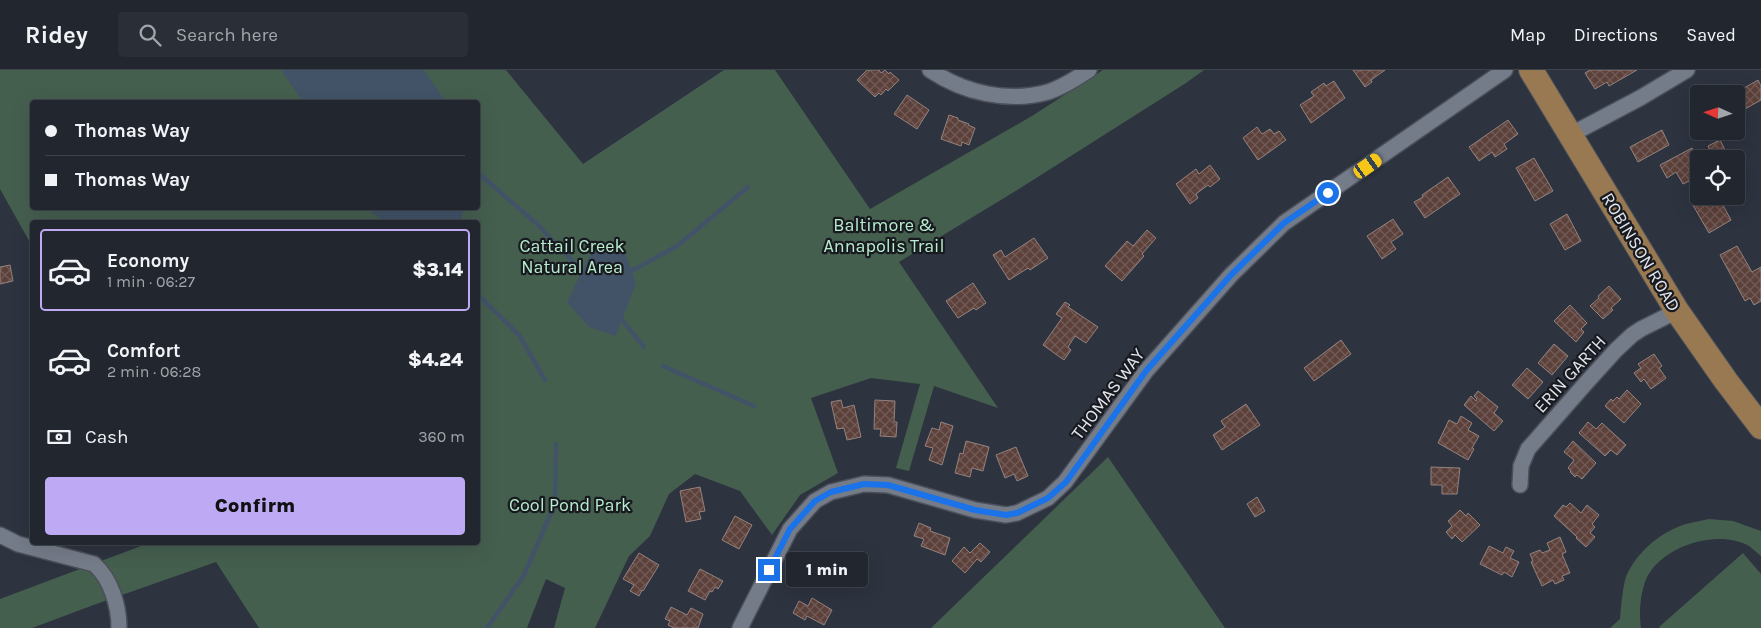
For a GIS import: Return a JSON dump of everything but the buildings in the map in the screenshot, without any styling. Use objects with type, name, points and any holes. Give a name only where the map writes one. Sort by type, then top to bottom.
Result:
[{"type":"main road","name":"ROBINSON ROAD","points":[[1531,70],[1677,311],[1761,428]]},
{"type":"street","points":[[930,70],[946,81],[971,91],[996,95],[1025,96],[1050,91],[1075,80],[1089,70]]},
{"type":"street","name":"THOMAS WAY","points":[[740,628],[790,529],[815,501],[831,492],[864,484],[888,485],[975,510],[1001,515],[1017,513],[1048,498],[1066,482],[1146,371],[1259,246],[1284,223],[1505,70]]},
{"type":"street","points":[[1570,134],[1640,98],[1687,70]]},
{"type":"street","name":"ERIN GARTH","points":[[1520,484],[1521,466],[1528,449],[1586,383],[1632,335],[1677,311]]},
{"type":"street","points":[[0,535],[18,544],[94,564],[102,571],[107,580],[119,616],[119,628]]},
{"type":"green space","points":[[0,70],[506,70],[583,164],[724,70],[775,70],[870,209],[1032,116],[1103,70],[1204,70],[1022,187],[899,262],[998,408],[934,386],[909,471],[896,468],[920,384],[871,378],[811,398],[838,473],[800,495],[772,535],[740,491],[695,474],[669,494],[650,536],[629,556],[595,628],[554,628],[565,588],[546,579],[527,628],[259,628],[216,562],[32,628],[0,628],[0,599],[144,545],[480,545],[480,220],[30,220],[30,242],[0,189]]},
{"type":"green space","points":[[1108,457],[1225,628],[931,628]]},
{"type":"green space","points":[[1709,519],[1733,521],[1761,531],[1761,556],[1749,546],[1736,541],[1721,539],[1705,540],[1675,550],[1662,559],[1652,570],[1645,582],[1640,605],[1641,628],[1610,628],[1620,619],[1625,580],[1641,553],[1658,538],[1677,527]]},
{"type":"green space","points":[[1743,553],[1761,574],[1761,628],[1659,627]]},
{"type":"water","points":[[281,70],[424,70],[445,100],[302,100]]},
{"type":"water","points":[[369,210],[463,210],[461,220],[381,220]]},
{"type":"water","points":[[622,245],[636,283],[616,336],[589,327],[567,302],[593,249]]},
{"type":"waterway","points":[[480,175],[536,223],[585,274]]},
{"type":"waterway","points":[[628,273],[677,246],[748,187]]},
{"type":"waterway","points":[[480,297],[519,335],[545,380]]},
{"type":"waterway","points":[[618,315],[644,347]]},
{"type":"waterway","points":[[663,366],[754,406]]},
{"type":"waterway","points":[[487,628],[524,575],[555,504],[556,444]]},
{"type":"route","points":[[769,570],[790,529],[815,501],[831,492],[875,483],[902,488],[996,515],[1017,513],[1048,498],[1066,482],[1146,371],[1231,275],[1284,223],[1328,193]]},
{"type":"park label","name":"Baltimore & Annapolis Trail","points":[[884,235]]},
{"type":"park label","name":"Cattail Creek Natural Area","points":[[572,256]]},
{"type":"park label","name":"Cool Pond Park","points":[[570,505]]}]
